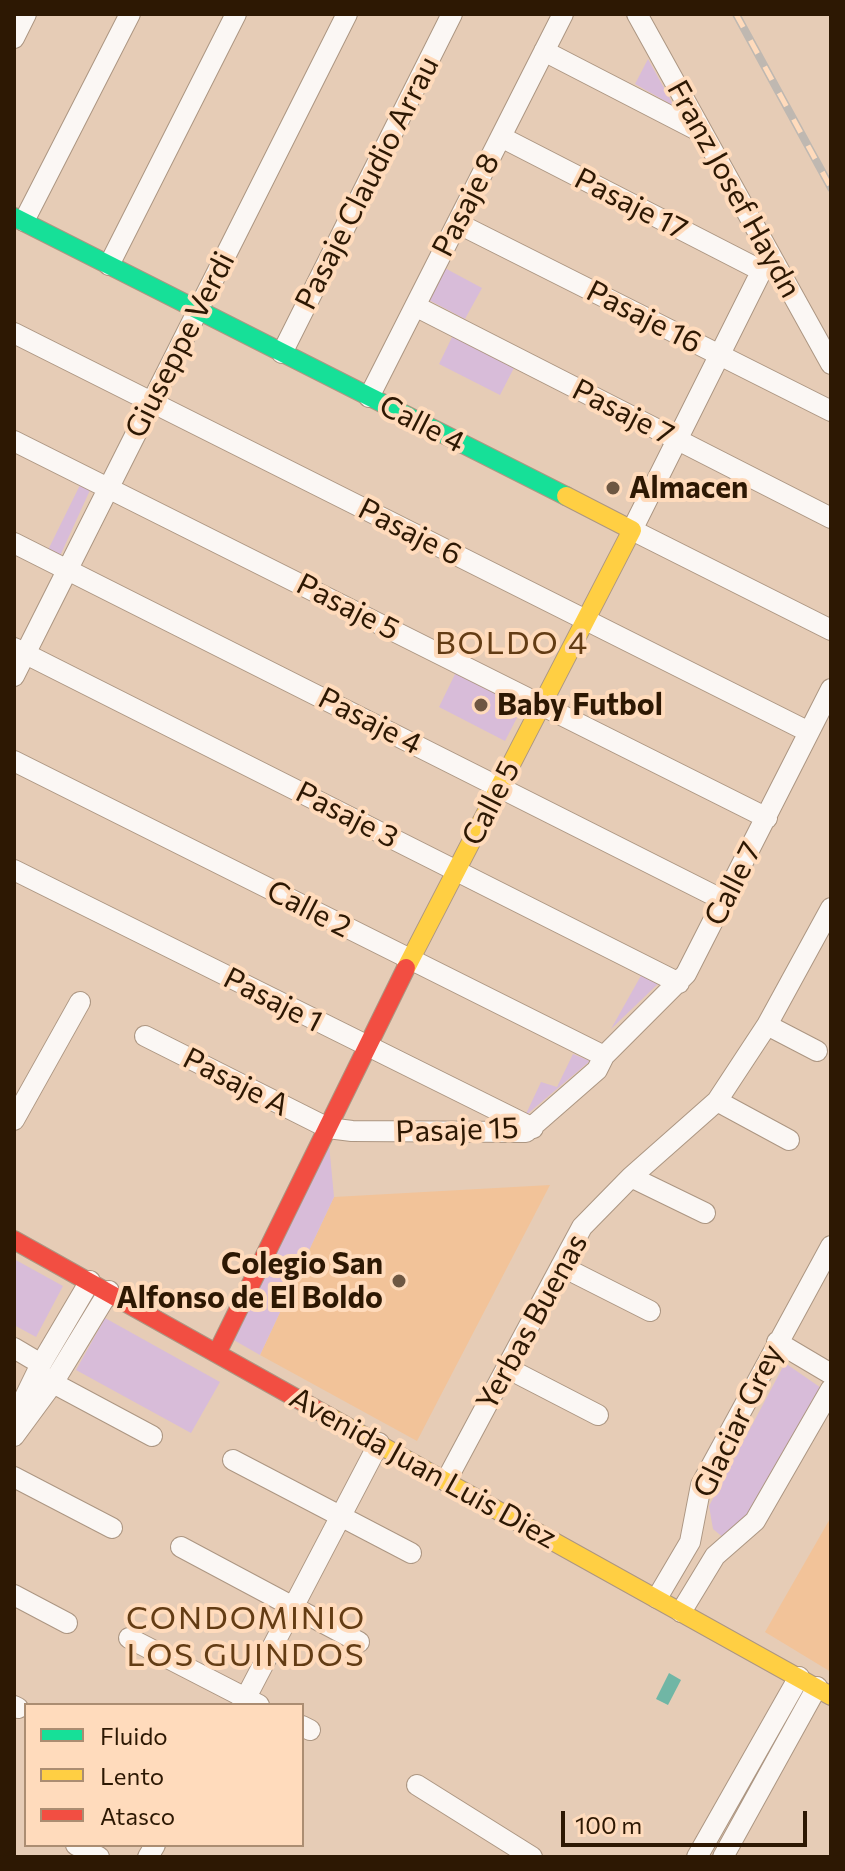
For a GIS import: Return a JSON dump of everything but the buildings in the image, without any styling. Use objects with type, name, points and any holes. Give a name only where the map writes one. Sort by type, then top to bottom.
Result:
[{"type":"street","points":[[14,38],[26,14]]},
{"type":"street","points":[[19,219],[130,14]]},
{"type":"street","points":[[109,265],[236,14]]},
{"type":"street","name":"Giuseppe Verdi","points":[[14,676],[20,651],[68,569],[347,14]]},
{"type":"street","name":"Pasaje Claudio Arrau","points":[[282,353],[452,14]]},
{"type":"street","name":"Pasaje 8","points":[[369,397],[563,14]]},
{"type":"street","name":"Franz Josef Haydn","points":[[637,14],[702,132],[766,264],[831,364]]},
{"type":"street","points":[[544,51],[702,132]]},
{"type":"street","name":"Pasaje 17","points":[[501,137],[766,264]]},
{"type":"street","name":"Calle 4","points":[[19,219],[831,630]]},
{"type":"street","name":"Pasaje 16","points":[[457,223],[831,411]]},
{"type":"street","name":"Calle 5","points":[[217,1353],[410,960],[766,264]]},
{"type":"street","name":"Pasaje 7","points":[[415,306],[831,518]]},
{"type":"street","name":"Pasaje 6","points":[[14,333],[152,400],[584,622],[807,731]]},
{"type":"street","name":"Pasaje 5","points":[[14,441],[767,818]]},
{"type":"street","name":"Pasaje 4","points":[[14,543],[725,901]]},
{"type":"street","name":"Pasaje 3","points":[[20,651],[679,983]]},
{"type":"street","name":"Calle 7","points":[[604,1056],[679,983],[725,901],[807,731],[831,689]]},
{"type":"street","name":"Calle 2","points":[[14,761],[604,1056]]},
{"type":"street","name":"Pasaje 1","points":[[14,870],[533,1128]]},
{"type":"street","name":"Yerbas Buenas","points":[[446,1481],[582,1227],[631,1177],[717,1101],[822,944],[831,908]]},
{"type":"street","points":[[14,1120],[80,1002]]},
{"type":"street","points":[[767,1025],[817,1051]]},
{"type":"street","name":"Pasaje A","points":[[145,1036],[328,1128]]},
{"type":"street","name":"Pasaje 15","points":[[328,1128],[520,1134],[533,1128],[597,1070],[604,1056]]},
{"type":"street","points":[[717,1101],[789,1140]]},
{"type":"street","points":[[631,1177],[705,1213]]},
{"type":"street","name":"Avenida Juan Luis Diez","points":[[14,1240],[824,1692]]},
{"type":"street","name":"Glaciar Grey","points":[[657,1598],[690,1542],[701,1485],[831,1246]]},
{"type":"street","points":[[561,1266],[650,1311]]},
{"type":"street","points":[[15,1434],[22,1403],[41,1364],[100,1286]]},
{"type":"street","points":[[15,1434],[53,1383],[100,1286]]},
{"type":"street","points":[[777,1342],[831,1374]]},
{"type":"street","points":[[14,1348],[41,1364]]},
{"type":"street","points":[[507,1368],[598,1415]]},
{"type":"street","points":[[53,1383],[152,1436]]},
{"type":"street","points":[[681,1612],[715,1556],[755,1521],[831,1389]]},
{"type":"street","points":[[129,1638],[249,1703],[291,1606],[379,1443]]},
{"type":"street","points":[[233,1460],[411,1553]]},
{"type":"street","points":[[14,1477],[112,1528]]},
{"type":"street","points":[[181,1547],[359,1642]]},
{"type":"street","points":[[14,1595],[67,1623]]},
{"type":"street","points":[[697,1857],[799,1677]]},
{"type":"street","points":[[723,1857],[824,1692]]},
{"type":"street","points":[[417,1785],[532,1857]]},
{"type":"street","points":[[80,1847],[99,1857]]},
{"type":"shaded area","points":[[648,59],[674,106],[635,84]]},
{"type":"shaded area","points":[[441,266],[482,288],[465,319],[425,298]]},
{"type":"shaded area","points":[[455,331],[517,362],[500,395],[439,364]]},
{"type":"shaded area","points":[[81,483],[91,488],[60,556],[48,550]]},
{"type":"shaded area","name":"Baby Futbol","points":[[457,670],[524,704],[505,741],[439,707]]},
{"type":"shaded area","points":[[643,972],[661,981],[611,1029]]},
{"type":"shaded area","points":[[573,1054],[590,1061],[525,1116],[541,1082],[557,1087]]},
{"type":"shaded area","points":[[329,1144],[334,1197],[260,1355],[225,1335]]},
{"type":"shaded area","name":"Colegio San Alfonso de El Boldo","points":[[550,1185],[417,1441],[260,1355],[334,1197]]},
{"type":"shaded area","points":[[14,1259],[63,1286],[36,1337],[14,1325]]},
{"type":"shaded area","points":[[105,1318],[220,1382],[191,1433],[76,1370]]},
{"type":"shaded area","points":[[785,1363],[827,1392],[750,1537],[725,1539],[713,1529],[709,1506]]},
{"type":"shaded area","points":[[831,1517],[831,1672],[765,1632]]},
{"type":"water","points":[[669,1673],[681,1680],[668,1705],[656,1699]]},
{"type":"railway","points":[[736,14],[831,188]]},
{"type":"traffic: fast","points":[[14,217],[566,496]]},
{"type":"traffic: slow","points":[[406,968],[632,530],[566,496]]},
{"type":"traffic: slow","points":[[328,1416],[831,1696]]},
{"type":"traffic: jam","points":[[217,1353],[406,968]]},
{"type":"traffic: jam","points":[[14,1240],[328,1416]]},
{"type":"place","name":"Almacen","points":[[613,488]]},
{"type":"place","name":"Baby Futbol","points":[[481,705]]},
{"type":"place","name":"Colegio San Alfonso de El Boldo","points":[[399,1281]]},
{"type":"district","name":"BOLDO 4","points":[[512,643]]},
{"type":"district","name":"CONDOMINIO LOS GUINDOS","points":[[246,1636]]}]
